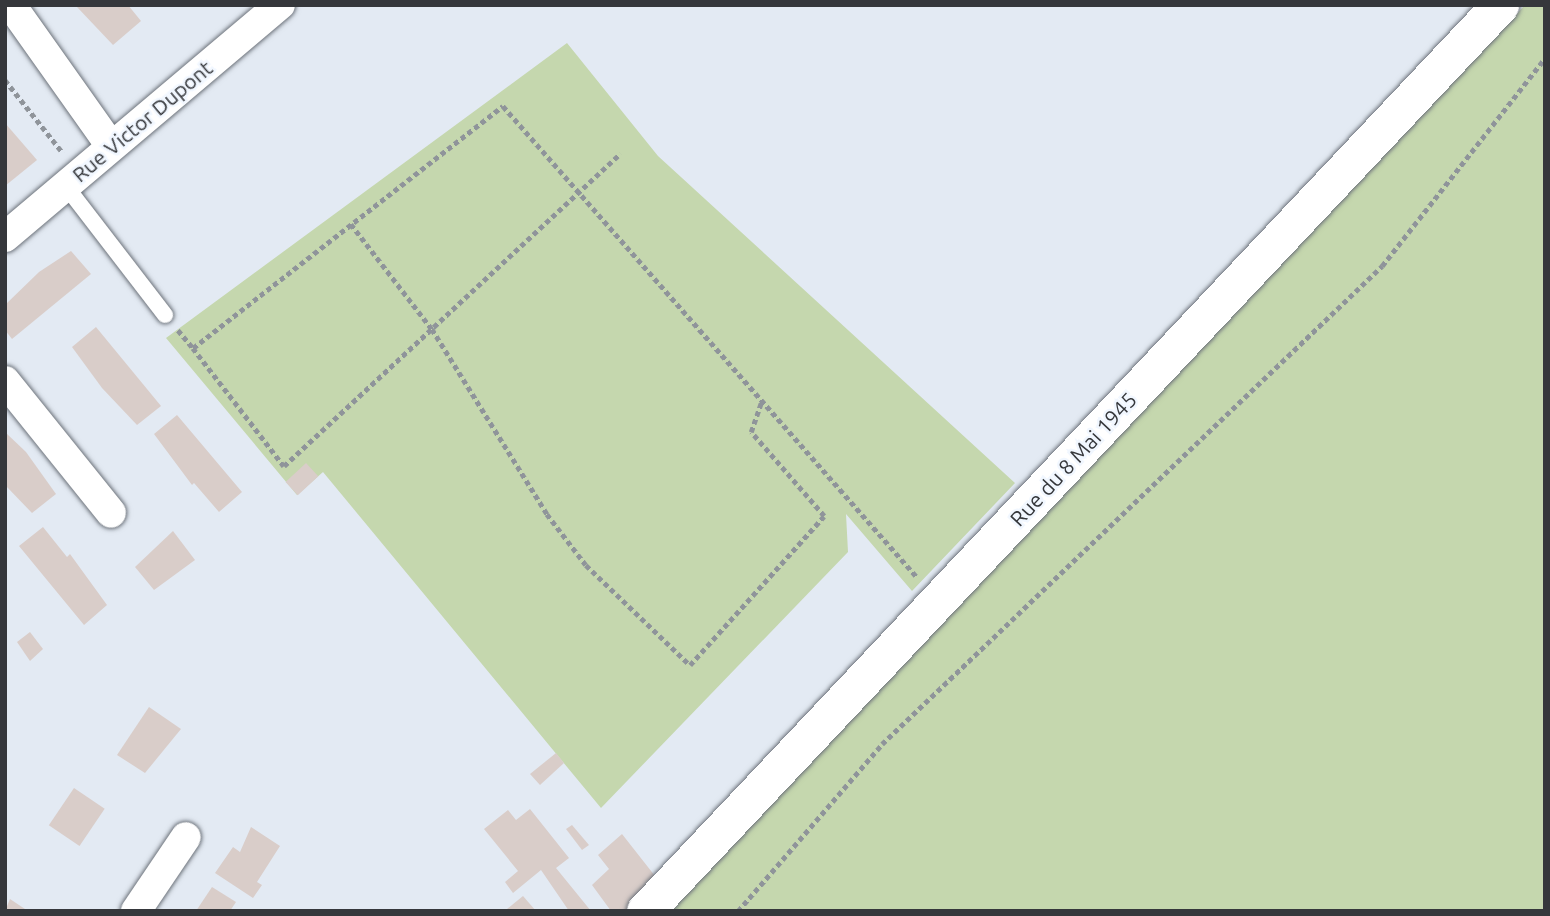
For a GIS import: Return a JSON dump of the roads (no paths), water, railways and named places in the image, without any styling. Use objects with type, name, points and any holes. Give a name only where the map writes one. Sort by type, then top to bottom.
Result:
[{"type":"street","points":[[11,5],[111,146]]},
{"type":"street","name":"Rue Victor Dupont","points":[[5,237],[280,5]]},
{"type":"street","name":"Rue du 8 Mai 1945","points":[[645,911],[1500,5]]},
{"type":"street","points":[[5,381],[111,513]]},
{"type":"street","points":[[136,911],[186,837]]},
{"type":"lane","points":[[72,179],[164,315]]}]
